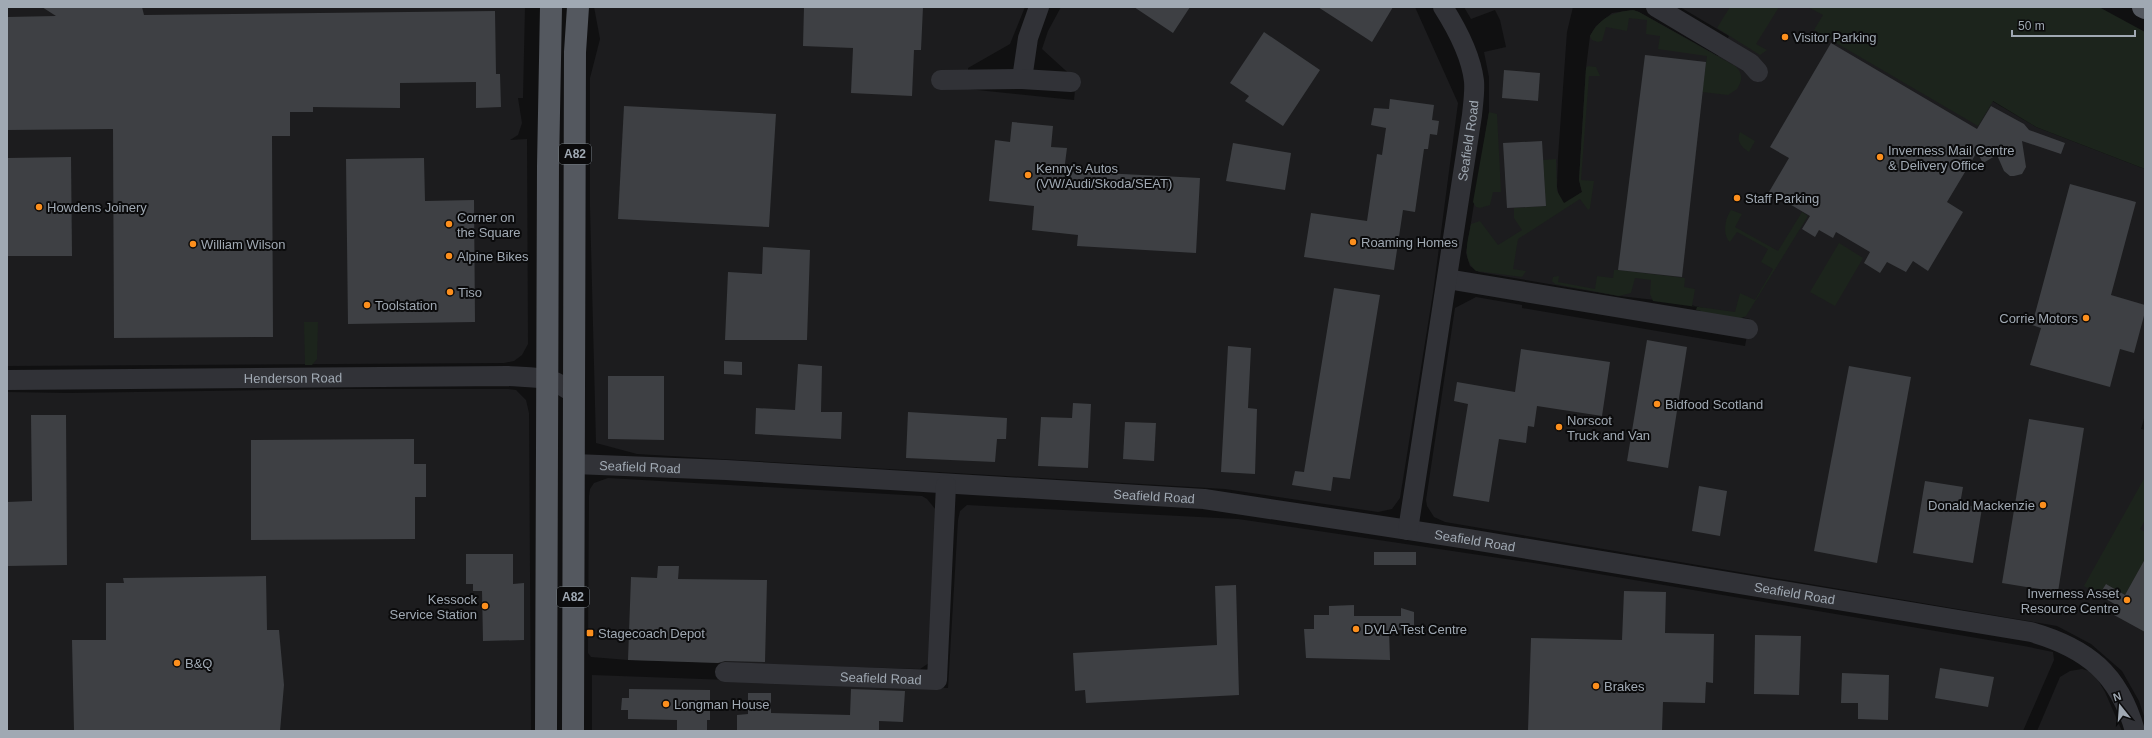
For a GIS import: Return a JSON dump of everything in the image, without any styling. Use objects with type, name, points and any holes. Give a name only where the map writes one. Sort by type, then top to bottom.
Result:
[{"type":"highway","name":"A82","points":[[546,731],[549,56],[551,7]]},
{"type":"highway","name":"A82","points":[[573,731],[575,60],[578,7]]},
{"type":"street","points":[[1022,79],[1028,38],[1039,7]]},
{"type":"street","name":"Seafield Road","points":[[1408,530],[1472,115],[1474,81],[1469,61],[1462,42],[1443,7]]},
{"type":"street","points":[[1656,7],[1750,63],[1758,72]]},
{"type":"street","points":[[941,80],[1022,79],[1071,82]]},
{"type":"street","points":[[1447,279],[1748,329]]},
{"type":"street","name":"Henderson Road","points":[[7,380],[508,376],[547,378],[562,383],[574,394]]},
{"type":"street","name":"Seafield Road","points":[[574,464],[726,470],[946,485],[1204,499],[1408,530],[2031,632],[2056,639],[2078,650],[2109,676],[2126,703],[2135,731]]},
{"type":"street","name":"Seafield Road","points":[[726,672],[937,680],[946,485]]},
{"type":"shaded area","points":[[7,7],[525,7],[523,98],[518,98],[522,123],[518,135],[510,140],[527,139],[528,344],[522,355],[514,361],[504,363],[7,366]]},
{"type":"shaded area","points":[[594,7],[1025,7],[1010,44],[968,68],[968,89],[1074,100],[1076,80],[1042,49],[1048,31],[1061,7],[1415,7],[1458,103],[1433,293],[1400,498],[1392,509],[1378,512],[1225,489],[637,454],[596,443],[590,207],[590,78],[600,39]]},
{"type":"shaded area","points":[[1464,7],[1573,7],[1567,32],[1558,157],[1557,187],[1559,196],[1564,204],[1582,192],[1579,180],[1586,68],[1590,36],[1596,26],[1612,13],[1633,10],[1718,56],[1729,36],[1680,7],[1833,7],[2036,127],[2145,169],[2145,415],[2141,429],[2145,430],[2145,719],[2139,701],[2122,671],[2091,644],[2057,626],[1445,522],[1434,517],[1427,506],[1426,500],[1455,308],[1476,297],[1522,305],[1522,308],[1745,346],[1750,319],[1682,303],[1619,296],[1479,272],[1470,266],[1466,253],[1489,112],[1489,77],[1484,52],[1506,47],[1500,20],[1495,10],[1471,19]]},
{"type":"shaded area","points":[[1730,7],[1779,7],[1756,44],[1767,50],[1760,55],[1717,28]]},
{"type":"shaded area","points":[[1808,7],[2099,7],[2145,32],[2145,169],[2036,127],[1993,101],[1978,126],[1814,30],[1823,15]]},
{"type":"shaded area","points":[[1633,10],[1735,66],[1741,74],[1741,80],[1737,89],[1728,95],[1702,92],[1707,56],[1658,49],[1660,36],[1646,34],[1647,20],[1629,18],[1627,31],[1606,27],[1602,41],[1598,42],[1592,40],[1590,36],[1602,20],[1619,12]]},
{"type":"shaded area","points":[[1588,66],[1596,67],[1600,76],[1589,76],[1581,180],[1594,181],[1590,208],[1588,210],[1580,199],[1518,239],[1513,269],[1526,271],[1522,277],[1476,271],[1468,261],[1467,255],[1467,243],[1471,224],[1480,221],[1498,245],[1522,230],[1514,218],[1514,208],[1546,206],[1543,160],[1556,159],[1557,191],[1564,203],[1582,192],[1579,180],[1586,68]]},
{"type":"shaded area","points":[[1489,112],[1497,114],[1501,192],[1493,192],[1490,205],[1480,208],[1476,207],[1473,202]]},
{"type":"shaded area","points":[[1740,132],[1755,141],[1749,152],[1740,144]]},
{"type":"shaded area","points":[[1731,210],[1742,214],[1735,227],[1778,251],[1802,212],[1808,216],[1746,316],[1739,319],[1700,313],[1701,311],[1696,310],[1697,307],[1653,301],[1650,294],[1651,280],[1635,278],[1631,293],[1619,296],[1555,284],[1552,281],[1553,277],[1559,276],[1558,282],[1595,289],[1597,276],[1613,278],[1614,270],[1685,278],[1684,287],[1695,289],[1692,306],[1735,312],[1740,293],[1755,300],[1773,269],[1761,262],[1768,249],[1737,232],[1730,242],[1726,235],[1725,226],[1727,217]]},
{"type":"shaded area","points":[[1839,243],[1863,258],[1835,306],[1810,292]]},
{"type":"shaded area","points":[[304,322],[318,322],[317,359],[312,365],[305,365]]},
{"type":"shaded area","points":[[347,389],[508,389],[516,390],[526,400],[529,413],[531,731],[7,731],[7,392],[68,393]]},
{"type":"shaded area","points":[[2145,477],[2145,520],[2140,529],[2145,532],[2145,559],[2125,595],[2106,584],[2099,595],[2084,586]]},
{"type":"shaded area","points":[[608,478],[922,496],[927,499],[936,510],[929,663],[920,669],[628,660],[591,657],[588,653],[589,496],[590,489],[594,483]]},
{"type":"shaded area","points":[[967,505],[1238,519],[1540,564],[2024,646],[2053,652],[2054,660],[2023,731],[592,731],[592,675],[948,688],[958,520],[960,511]]},
{"type":"shaded area","points":[[2082,669],[2093,672],[2105,692],[2122,731],[2037,731],[2060,677],[2070,671]]},
{"type":"building","points":[[42,7],[142,7],[144,15],[495,11],[496,74],[500,74],[501,107],[476,108],[476,82],[400,83],[400,108],[313,107],[313,112],[290,112],[290,136],[272,136],[273,337],[114,338],[113,129],[7,130],[7,17],[56,16]]},
{"type":"building","points":[[804,7],[923,7],[921,50],[914,50],[912,96],[851,93],[853,48],[803,46]]},
{"type":"building","points":[[1134,7],[1190,7],[1173,33]]},
{"type":"building","points":[[1318,7],[1393,7],[1372,42]]},
{"type":"building","points":[[1264,32],[1320,70],[1283,126],[1245,101],[1249,96],[1230,83]]},
{"type":"building","name":"Inverness Mail Centre & Delivery Office","points":[[1831,43],[1977,129],[1991,106],[2024,124],[2029,130],[2065,143],[2061,154],[2022,141],[2026,167],[2022,174],[2010,176],[2004,171],[1997,155],[1983,163],[1977,152],[1947,202],[1963,212],[1928,271],[1913,261],[1906,272],[1887,262],[1880,273],[1864,263],[1870,252],[1836,232],[1833,238],[1819,230],[1815,237],[1802,229],[1810,216],[1769,192],[1789,158],[1770,147]]},
{"type":"building","points":[[1645,55],[1706,62],[1682,277],[1618,270]]},
{"type":"building","points":[[1504,70],[1540,73],[1538,101],[1502,98]]},
{"type":"building","points":[[1390,99],[1434,105],[1432,120],[1439,121],[1437,135],[1430,134],[1428,149],[1424,149],[1415,212],[1403,210],[1394,270],[1304,257],[1311,213],[1367,221],[1377,154],[1382,155],[1386,128],[1371,125],[1374,108],[1389,109]]},
{"type":"building","points":[[624,106],[776,114],[769,227],[618,219]]},
{"type":"building","points":[[1012,122],[1053,126],[1051,147],[1067,148],[1064,171],[1200,178],[1196,253],[1077,246],[1078,235],[1032,230],[1034,206],[989,201],[995,140],[1010,142]]},
{"type":"building","points":[[1542,141],[1546,206],[1507,208],[1503,143]]},
{"type":"building","points":[[1233,143],[1291,153],[1285,190],[1226,181]]},
{"type":"building","name":"Howdens Joinery","points":[[71,157],[72,256],[7,256],[7,158]]},
{"type":"building","points":[[424,158],[425,201],[474,200],[475,322],[348,324],[346,159]]},
{"type":"building","points":[[2070,184],[2136,202],[2111,295],[2145,305],[2145,312],[2134,353],[2120,349],[2110,387],[2030,365],[2041,328],[2032,325]]},
{"type":"building","points":[[763,247],[810,250],[807,340],[725,340],[728,272],[762,274]]},
{"type":"building","points":[[1334,288],[1380,295],[1350,479],[1333,477],[1331,491],[1292,485],[1295,471],[1304,472]]},
{"type":"building","name":"Bidfood Scotland","points":[[1647,340],[1687,347],[1668,468],[1627,461]]},
{"type":"building","points":[[1228,346],[1251,348],[1248,408],[1257,409],[1255,474],[1221,472]]},
{"type":"building","points":[[1521,349],[1610,362],[1602,416],[1537,406],[1534,427],[1528,426],[1526,443],[1499,439],[1489,502],[1453,496],[1468,404],[1454,401],[1457,382],[1515,392]]},
{"type":"building","points":[[724,361],[742,362],[742,375],[724,374]]},
{"type":"building","points":[[798,364],[822,366],[821,412],[842,412],[841,439],[755,434],[756,408],[795,410]]},
{"type":"building","points":[[1849,366],[1911,377],[1877,563],[1814,551]]},
{"type":"building","points":[[608,376],[664,376],[664,440],[608,439]]},
{"type":"building","points":[[1073,403],[1091,404],[1088,468],[1038,466],[1041,417],[1072,418]]},
{"type":"building","points":[[908,412],[1007,418],[1006,439],[997,439],[995,462],[906,458]]},
{"type":"building","points":[[31,415],[66,415],[67,565],[7,566],[7,502],[32,501]]},
{"type":"building","name":"Donald Mackenzie","points":[[2029,419],[2084,428],[2058,592],[2002,583]]},
{"type":"building","points":[[1125,422],[1156,423],[1154,461],[1123,459]]},
{"type":"building","points":[[414,439],[414,464],[426,464],[426,497],[415,497],[415,539],[251,540],[251,440]]},
{"type":"building","points":[[1925,481],[1963,487],[1960,504],[1982,508],[1973,563],[1913,553]]},
{"type":"building","points":[[1699,486],[1727,491],[1720,536],[1692,531]]},
{"type":"building","points":[[1374,552],[1416,552],[1416,565],[1374,565]]},
{"type":"building","points":[[466,554],[513,554],[513,584],[524,583],[524,640],[483,641],[482,591],[473,591],[473,584],[466,584]]},
{"type":"building","name":"Inverness Asset Resource Centre","points":[[2145,559],[2145,632],[2114,615],[2118,606],[2099,595],[2106,584],[2125,595]]},
{"type":"building","points":[[658,566],[679,566],[678,579],[767,580],[765,662],[725,661],[718,663],[628,660],[631,577],[657,578]]},
{"type":"building","name":"B&Q","points":[[266,576],[267,630],[279,630],[284,685],[280,731],[74,731],[72,640],[106,640],[106,583],[124,583],[123,578]]},
{"type":"building","points":[[1236,585],[1239,695],[1086,703],[1085,690],[1075,691],[1073,653],[1217,645],[1215,586]]},
{"type":"building","name":"Brakes","points":[[1624,591],[1666,592],[1665,633],[1714,634],[1713,683],[1706,682],[1705,703],[1663,702],[1662,731],[1528,731],[1531,638],[1622,640]]},
{"type":"building","name":"DVLA Test Centre","points":[[1354,605],[1354,616],[1401,616],[1401,608],[1414,612],[1414,625],[1408,625],[1408,630],[1389,630],[1390,660],[1306,658],[1304,629],[1314,629],[1314,615],[1329,615],[1329,606]]},
{"type":"building","points":[[1755,635],[1801,636],[1799,695],[1754,694]]},
{"type":"building","points":[[1940,668],[1994,677],[1988,707],[1935,698]]},
{"type":"building","points":[[1842,673],[1889,675],[1888,720],[1858,719],[1858,703],[1841,703]]},
{"type":"building","name":"Longman House","points":[[629,689],[710,690],[710,720],[707,720],[707,731],[677,731],[677,720],[628,719],[628,710],[621,710],[622,698],[629,698]]},
{"type":"building","points":[[851,689],[905,691],[903,722],[879,721],[879,731],[737,731],[737,715],[748,714],[748,693],[771,693],[771,713],[850,715]]},
{"type":"place","name":"Visitor Parking","points":[[1785,37]]},
{"type":"place","name":"Inverness Mail Centre & Delivery Office","points":[[1880,157]]},
{"type":"place","name":"Kenny's Autos (VW/Audi/Skoda/SEAT)","points":[[1028,175]]},
{"type":"place","name":"Staff Parking","points":[[1737,198]]},
{"type":"place","name":"Howdens Joinery","points":[[39,207]]},
{"type":"place","name":"Corner on the Square","points":[[449,224]]},
{"type":"place","name":"Roaming Homes","points":[[1353,242]]},
{"type":"place","name":"William Wilson","points":[[193,244]]},
{"type":"place","name":"Alpine Bikes","points":[[449,256]]},
{"type":"place","name":"Tiso","points":[[450,292]]},
{"type":"place","name":"Toolstation","points":[[367,305]]},
{"type":"place","name":"Corrie Motors","points":[[2086,318]]},
{"type":"place","name":"Bidfood Scotland","points":[[1657,404]]},
{"type":"place","name":"Norscot Truck and Van","points":[[1559,427]]},
{"type":"place","name":"Donald Mackenzie","points":[[2043,505]]},
{"type":"place","name":"Inverness Asset Resource Centre","points":[[2127,600]]},
{"type":"place","name":"Kessock Service Station","points":[[485,606]]},
{"type":"place","name":"DVLA Test Centre","points":[[1356,629]]},
{"type":"place","name":"Stagecoach Depot","points":[[590,633]]},
{"type":"place","name":"B&Q","points":[[177,663]]},
{"type":"place","name":"Brakes","points":[[1596,686]]},
{"type":"place","name":"Longman House","points":[[666,704]]}]
